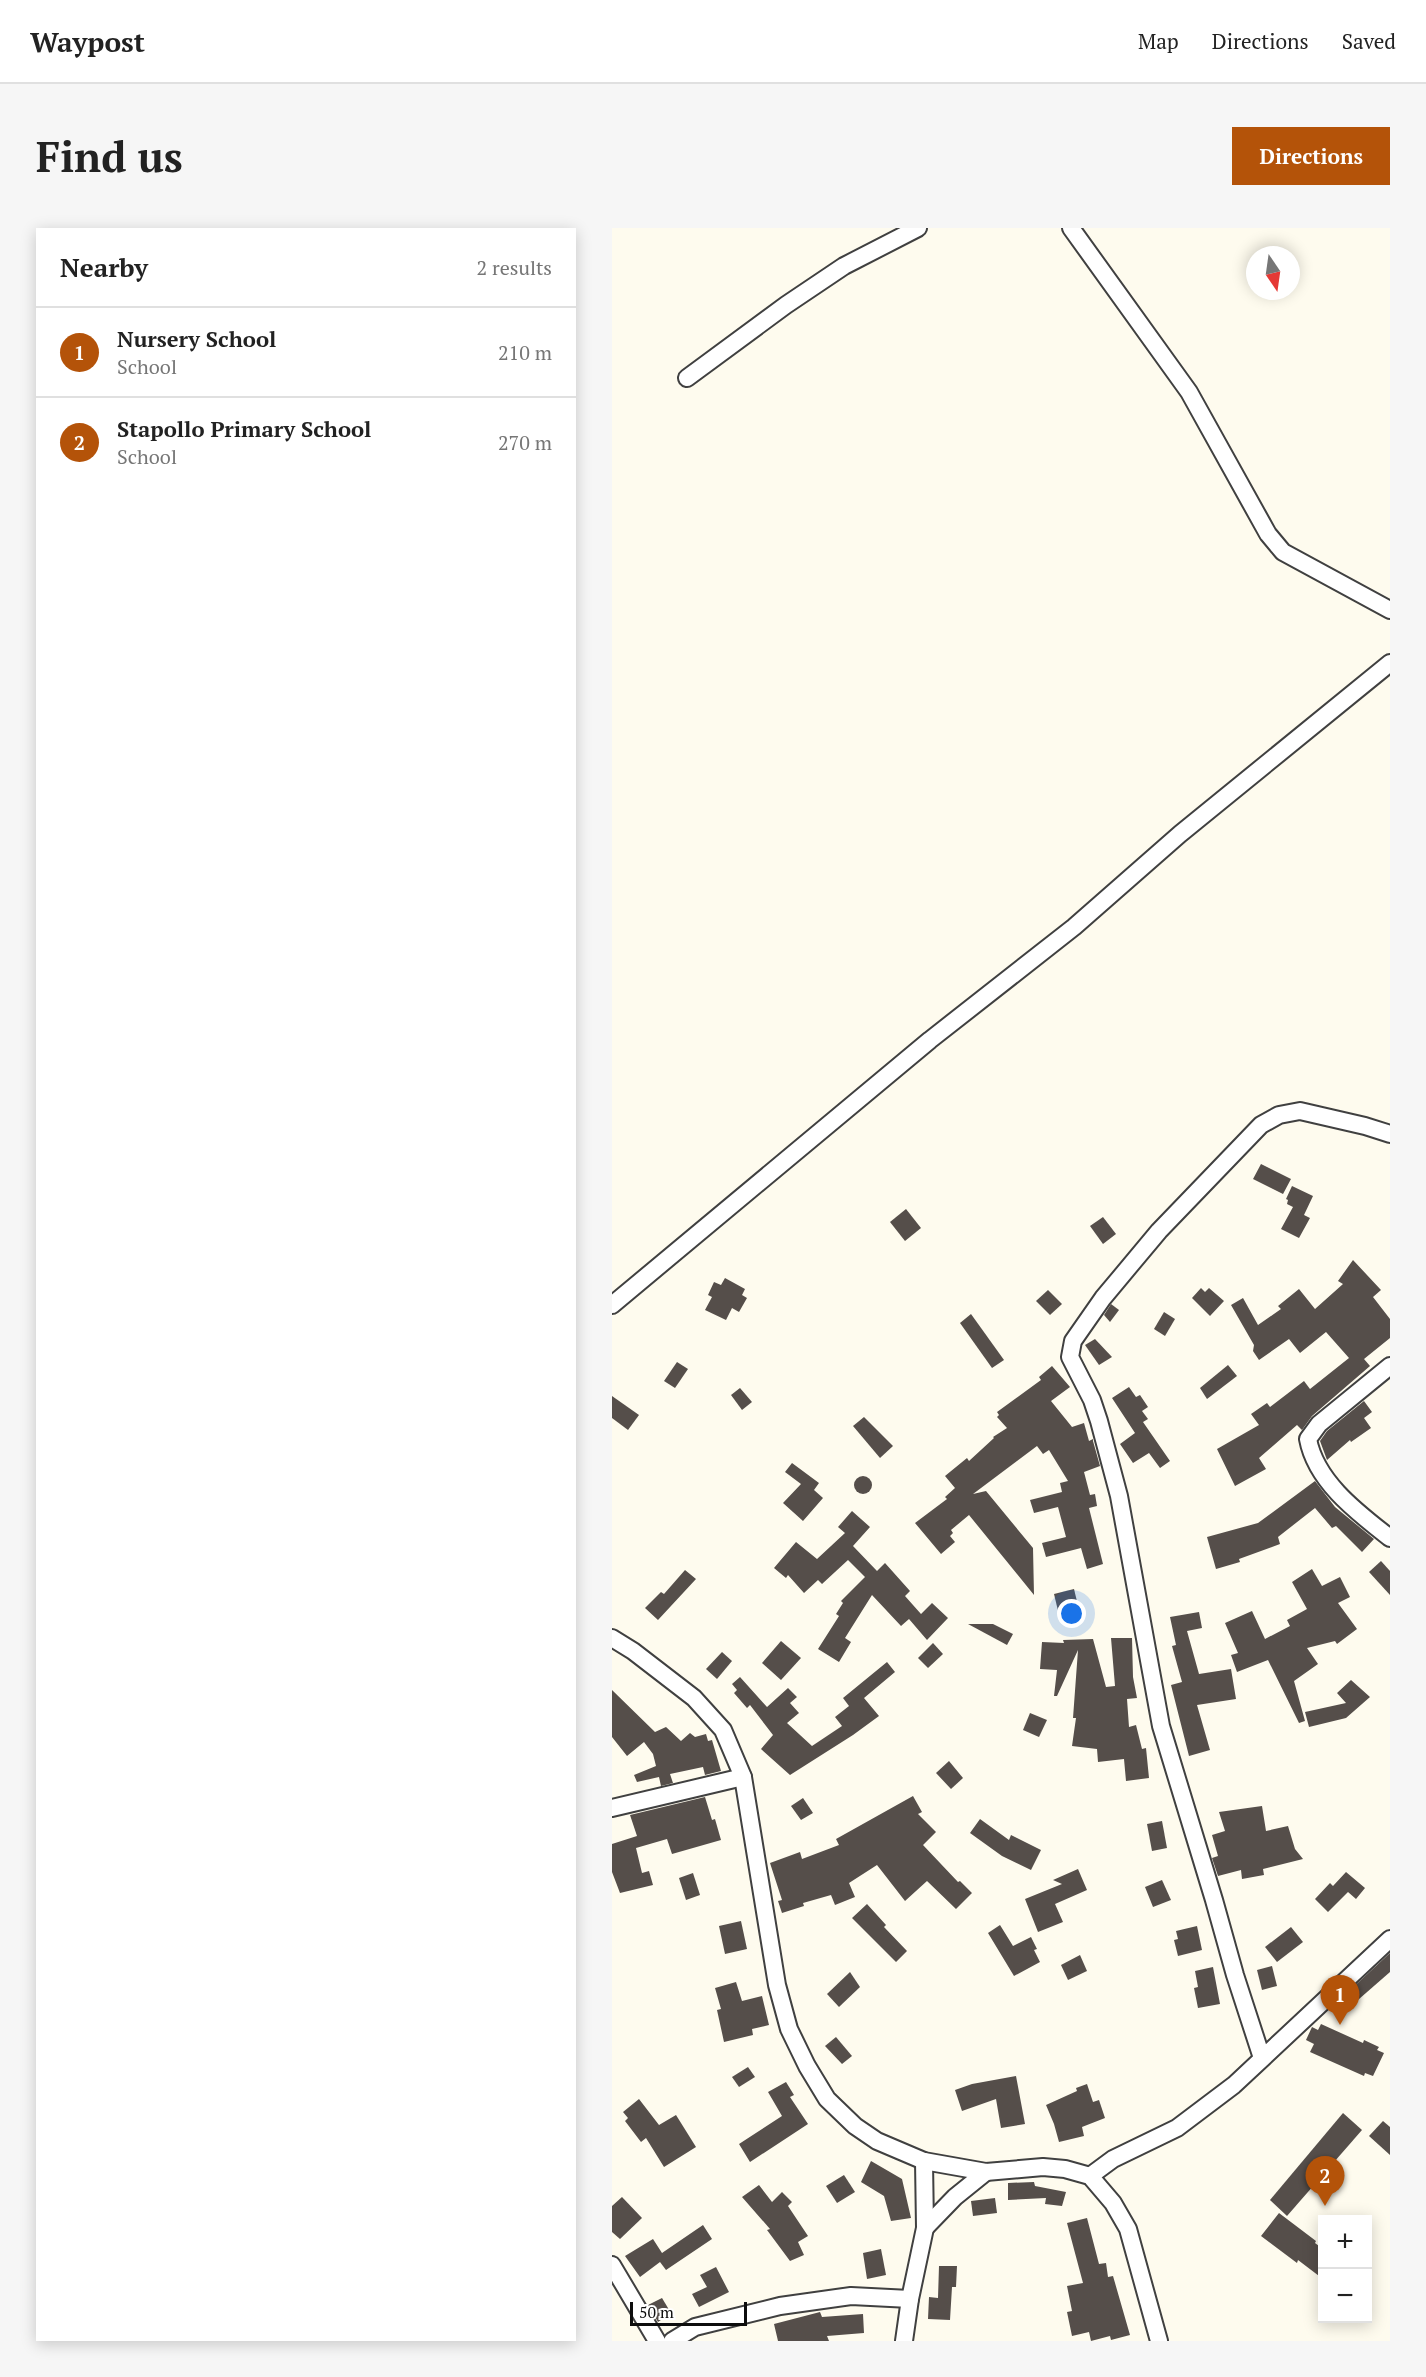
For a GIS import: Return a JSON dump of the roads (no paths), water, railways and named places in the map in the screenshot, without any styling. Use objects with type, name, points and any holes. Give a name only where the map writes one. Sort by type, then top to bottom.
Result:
[{"type":"street","points":[[687,378],[786,305],[844,266],[918,228]]},
{"type":"street","points":[[1071,228],[1189,392],[1268,534],[1283,552],[1390,610]]},
{"type":"street","points":[[612,1305],[930,1040],[1074,927],[1180,834],[1390,663]]},
{"type":"street","points":[[1263,2058],[1234,1976],[1161,1726],[1119,1496],[1099,1421],[1092,1400],[1070,1357],[1073,1341],[1103,1298],[1159,1232],[1261,1125],[1279,1114],[1300,1111],[1365,1125],[1390,1134]]},
{"type":"street","points":[[1390,1366],[1319,1424],[1308,1439],[1311,1455],[1348,1505],[1390,1538]]},
{"type":"street","points":[[612,1638],[633,1651],[694,1698],[723,1730],[743,1777],[772,1955],[789,2029],[807,2066],[827,2099],[855,2126],[877,2141],[924,2162],[987,2172],[1043,2168],[1065,2169],[1090,2176],[1113,2203],[1128,2229],[1159,2341]]},
{"type":"street","points":[[612,1808],[743,1777]]},
{"type":"street","points":[[1090,2176],[1113,2159],[1177,2128],[1234,2085],[1390,1939]]},
{"type":"street","points":[[904,2341],[910,2299],[926,2228],[924,2162]]},
{"type":"street","points":[[926,2228],[955,2197],[987,2172]]},
{"type":"street","points":[[612,2265],[657,2341]]},
{"type":"street","points":[[672,2341],[695,2327],[780,2306],[850,2296],[910,2299]]},
{"type":"place","name":"Nursery School","points":[[1340,2025]]},
{"type":"place","name":"Stapollo Primary School","points":[[1325,2206]]}]
